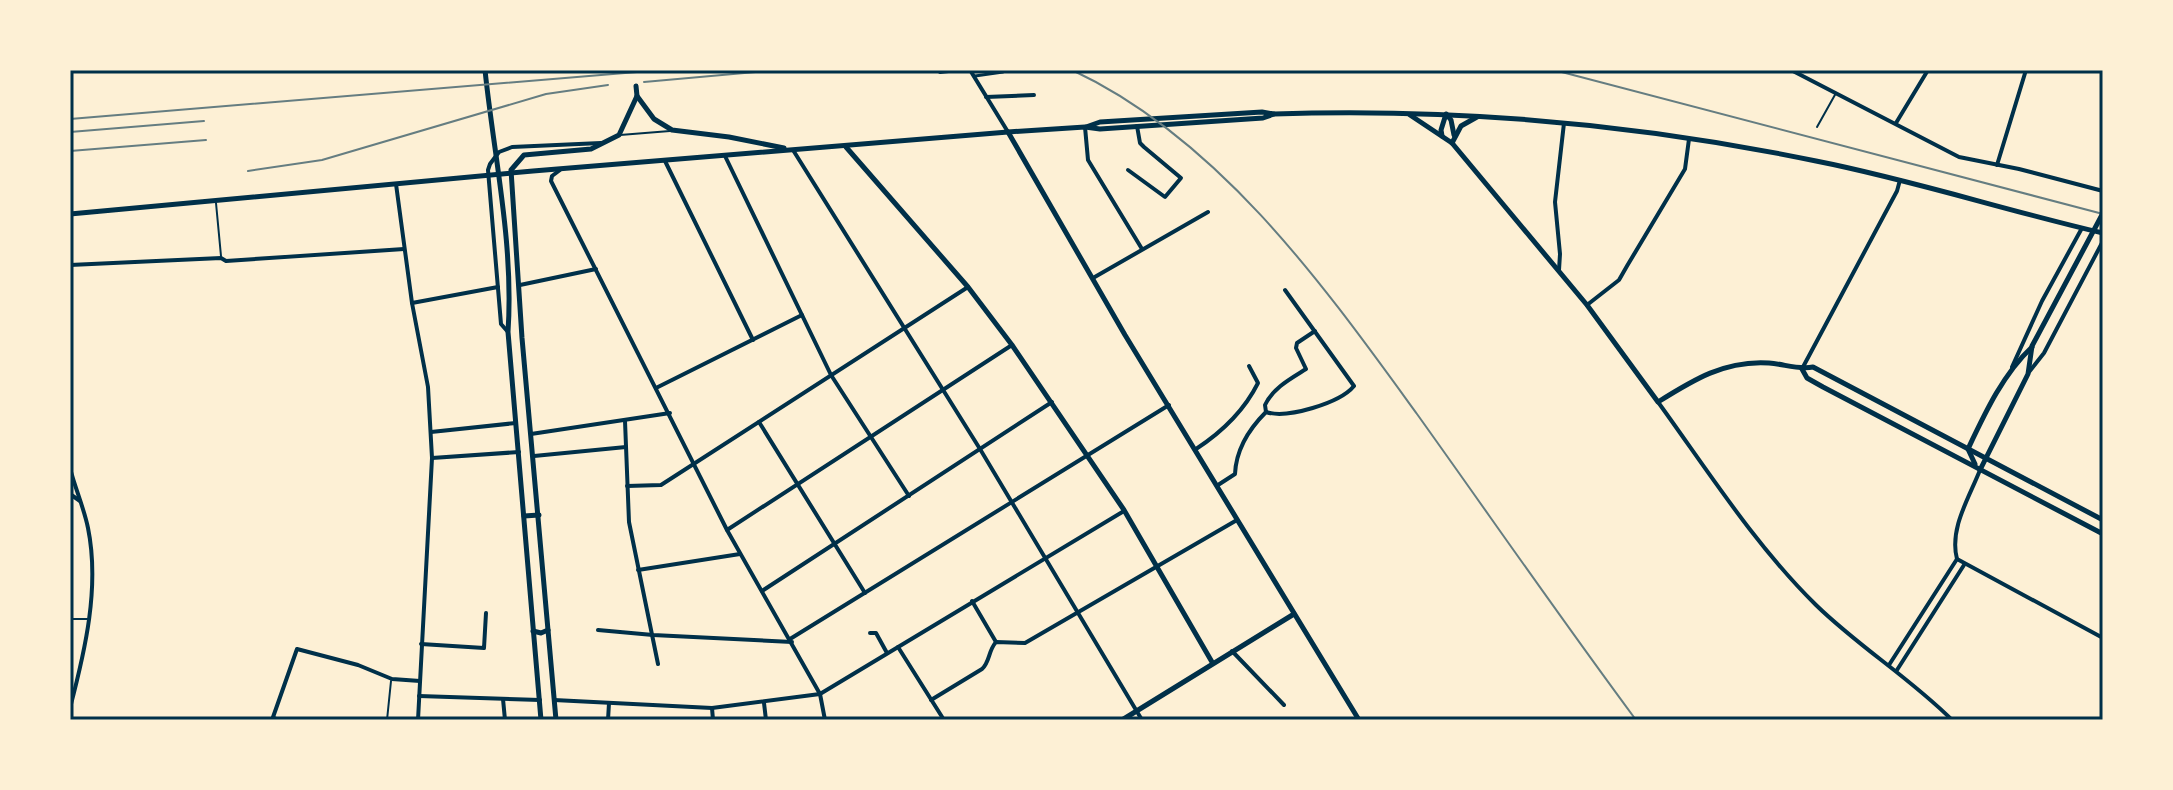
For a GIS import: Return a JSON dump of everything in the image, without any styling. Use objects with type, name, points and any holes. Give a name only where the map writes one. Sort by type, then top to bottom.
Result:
[{"type":"main road","points":[[485,70],[499,171],[509,281],[508,332],[541,720]]},
{"type":"main road","points":[[556,720],[510,172],[524,155],[591,149],[619,135],[637,96],[636,86]]},
{"type":"main road","points":[[637,96],[654,119],[672,130],[793,150]]},
{"type":"main road","points":[[1406,113],[1452,143],[1587,305],[1658,402],[1707,373],[1732,365],[1767,363],[1802,369],[1813,367],[2103,520]]},
{"type":"main road","points":[[71,214],[510,172],[1085,127],[1100,122],[1202,114],[1406,113],[1564,123],[1689,139],[1813,160],[2103,233]]},
{"type":"main road","points":[[1085,127],[1093,130],[1263,118],[1274,114]]},
{"type":"main road","points":[[1442,136],[1446,114]]},
{"type":"main road","points":[[1446,114],[1451,120],[1454,136]]},
{"type":"main road","points":[[1452,143],[1461,126],[1481,116]]},
{"type":"main road","points":[[1008,132],[1359,720]]},
{"type":"main road","points":[[846,146],[968,287],[1012,345],[1124,510],[1212,662]]},
{"type":"main road","points":[[1968,449],[2012,367],[2032,346],[2103,213]]},
{"type":"main road","points":[[1980,470],[2028,374],[2032,346]]},
{"type":"main road","points":[[1802,369],[1807,378],[2103,534]]},
{"type":"main road","points":[[1968,449],[1980,470]]},
{"type":"main road","points":[[524,516],[539,515]]},
{"type":"main road","points":[[1122,720],[1294,614]]},
{"type":"main road","points":[[533,631],[541,633],[548,630]]},
{"type":"street","points":[[942,71],[957,70]]},
{"type":"street","points":[[970,70],[1008,132]]},
{"type":"street","points":[[1896,123],[1928,70]]},
{"type":"street","points":[[1997,165],[2026,70]]},
{"type":"street","points":[[1795,71],[1959,157],[2103,191]]},
{"type":"street","points":[[974,76],[1003,72]]},
{"type":"street","points":[[986,97],[1034,95]]},
{"type":"street","points":[[1559,270],[1555,202],[1564,123]]},
{"type":"street","points":[[1128,170],[1165,197],[1181,178],[1140,143],[1137,126]]},
{"type":"street","points":[[1085,127],[1088,160],[1142,249]]},
{"type":"street","points":[[1587,305],[1619,280],[1685,169],[1689,139]]},
{"type":"street","points":[[508,332],[501,324],[490,164],[499,152],[512,147],[596,141],[604,144]]},
{"type":"street","points":[[793,150],[980,449],[1142,720]]},
{"type":"street","points":[[725,156],[831,375],[909,496]]},
{"type":"street","points":[[665,161],[753,340]]},
{"type":"street","points":[[561,169],[552,176],[551,181],[727,530],[820,694],[825,720]]},
{"type":"street","points":[[1802,369],[1897,191],[1900,180]]},
{"type":"street","points":[[396,184],[412,303],[428,387],[432,458],[418,720]]},
{"type":"street","points":[[1093,278],[1208,212]]},
{"type":"street","points":[[2012,367],[2042,301],[2082,228]]},
{"type":"street","points":[[2028,374],[2044,353],[2103,241]]},
{"type":"street","points":[[70,265],[221,258],[226,261],[404,249]]},
{"type":"street","points":[[520,285],[596,269]]},
{"type":"street","points":[[412,303],[498,287]]},
{"type":"street","points":[[627,486],[661,485],[968,287]]},
{"type":"street","points":[[1266,412],[1299,411],[1327,402],[1352,389],[1353,382],[1285,290]]},
{"type":"street","points":[[656,388],[802,315]]},
{"type":"street","points":[[1266,412],[1265,405],[1270,396],[1306,369],[1296,348],[1297,343],[1316,330]]},
{"type":"street","points":[[727,530],[1012,345]]},
{"type":"street","points":[[1196,449],[1221,431],[1251,399],[1258,383],[1249,366]]},
{"type":"street","points":[[762,591],[1052,402]]},
{"type":"street","points":[[1658,402],[1784,571],[1839,626],[1897,670],[1952,720]]},
{"type":"street","points":[[598,630],[791,640],[1169,405]]},
{"type":"street","points":[[1218,485],[1235,474],[1236,455],[1255,422],[1266,412]]},
{"type":"street","points":[[531,434],[670,413]]},
{"type":"street","points":[[625,421],[629,522],[658,664]]},
{"type":"street","points":[[759,422],[865,593]]},
{"type":"street","points":[[431,434],[516,423]]},
{"type":"street","points":[[534,456],[626,447]]},
{"type":"street","points":[[432,458],[519,452]]},
{"type":"street","points":[[1980,470],[1953,544],[1957,559],[2103,638]]},
{"type":"street","points":[[70,472],[88,528],[92,563],[88,619],[70,708]]},
{"type":"street","points":[[70,494],[80,501]]},
{"type":"street","points":[[554,700],[712,708],[820,694],[1124,510]]},
{"type":"street","points":[[931,700],[986,666],[991,647],[996,642],[1025,643],[1237,520]]},
{"type":"street","points":[[638,570],[740,554]]},
{"type":"street","points":[[1889,665],[1957,559]]},
{"type":"street","points":[[1897,670],[1964,565]]},
{"type":"street","points":[[972,601],[996,642]]},
{"type":"street","points":[[421,644],[484,648],[486,613]]},
{"type":"street","points":[[870,633],[876,633],[888,654]]},
{"type":"street","points":[[898,647],[944,720]]},
{"type":"street","points":[[273,718],[297,649],[358,665],[392,679],[420,681]]},
{"type":"street","points":[[1232,651],[1284,705]]},
{"type":"street","points":[[70,667],[80,669]]},
{"type":"street","points":[[419,696],[540,700]]},
{"type":"street","points":[[503,699],[505,720]]},
{"type":"street","points":[[608,720],[609,703]]},
{"type":"street","points":[[764,703],[766,720]]},
{"type":"street","points":[[712,708],[713,720]]},
{"type":"lane","points":[[1817,127],[1836,93]]},
{"type":"lane","points":[[619,135],[672,130]]},
{"type":"lane","points":[[216,200],[221,258]]},
{"type":"lane","points":[[70,619],[88,619]]},
{"type":"lane","points":[[387,720],[392,679]]},
{"type":"lane","points":[[273,718],[281,720]]},
{"type":"railway","points":[[70,119],[661,70]]},
{"type":"railway","points":[[644,82],[778,70]]},
{"type":"railway","points":[[1072,70],[1126,99],[1175,135],[1222,175],[1306,267],[1382,365],[1636,720]]},
{"type":"railway","points":[[1554,70],[2103,214]]},
{"type":"railway","points":[[248,171],[322,160],[546,94],[608,85]]},
{"type":"railway","points":[[70,132],[204,121]]},
{"type":"railway","points":[[70,151],[206,140]]}]
